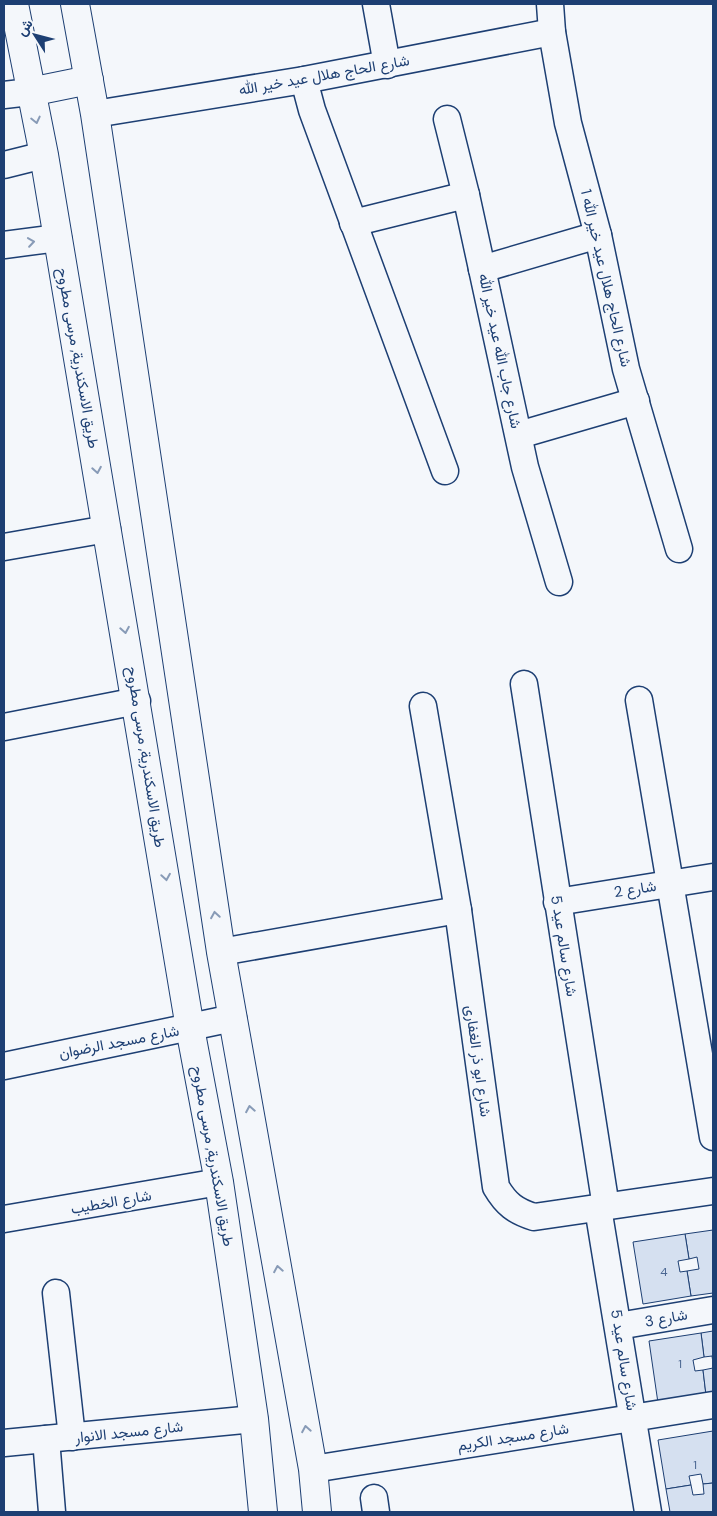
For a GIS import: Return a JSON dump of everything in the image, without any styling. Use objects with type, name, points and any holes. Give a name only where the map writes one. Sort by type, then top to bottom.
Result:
[{"type":"main road","name":"طريق الاسكندرية, مرسى مطروح","points":[[14,4],[17,93],[44,155],[137,701],[190,1028],[219,1182],[254,1419],[263,1512]]},
{"type":"main road","points":[[75,4],[95,114],[221,952],[313,1469],[317,1512]]},
{"type":"main road","points":[[17,93],[89,80]]},
{"type":"street","points":[[376,4],[387,65]]},
{"type":"street","name":"شارع الحاج هلال عيد خير الله 1","points":[[550,4],[552,32],[568,123],[598,235],[626,369],[679,549]]},
{"type":"street","name":"شارع الحاج هلال عيد خير الله","points":[[95,114],[304,80],[552,32]]},
{"type":"street","points":[[304,80],[312,110],[445,471]]},
{"type":"street","name":"شارع جاب الله عيد خير الله","points":[[447,119],[466,195],[525,467],[559,582]]},
{"type":"street","points":[[4,165],[44,155]]},
{"type":"street","points":[[353,223],[466,195]]},
{"type":"street","points":[[482,269],[598,235]]},
{"type":"street","points":[[4,245],[58,238]]},
{"type":"street","points":[[518,435],[636,402]]},
{"type":"street","points":[[4,547],[107,529]]},
{"type":"street","name":"شارع سالم عيد 5","points":[[524,684],[618,1326],[648,1512]]},
{"type":"street","points":[[638,700],[713,1137]]},
{"type":"street","points":[[4,728],[137,701]]},
{"type":"street","name":"شارع ابو ذر الغفارى","points":[[423,706],[458,910],[496,1187],[505,1202],[518,1212],[534,1217],[713,1191]]},
{"type":"street","name":"شارع 2","points":[[557,902],[713,877]]},
{"type":"street","points":[[221,952],[458,910]]},
{"type":"street","name":"شارع مسجد الرضوان","points":[[4,1066],[233,1018]]},
{"type":"street","name":"شارع الخطيب","points":[[4,1220],[219,1182]]},
{"type":"street","points":[[56,1293],[72,1437]]},
{"type":"street","name":"شارع 3","points":[[618,1326],[713,1310]]},
{"type":"street","name":"شارع مسجد الكريم","points":[[313,1469],[713,1405]]},
{"type":"street","name":"شارع مسجد الانوار","points":[[4,1443],[254,1419]]},
{"type":"street","points":[[46,1439],[52,1512]]},
{"type":"building","points":[[713,1230],[713,1293],[691,1296],[687,1271],[699,1269],[697,1257],[689,1259],[685,1234]]},
{"type":"building","points":[[685,1234],[689,1259],[678,1261],[680,1272],[687,1271],[691,1296],[643,1304],[633,1242]]},
{"type":"building","points":[[713,1331],[713,1363],[712,1356],[704,1357],[701,1333]]},
{"type":"building","points":[[701,1333],[704,1357],[693,1360],[695,1371],[703,1370],[706,1395],[658,1403],[649,1341]]},
{"type":"building","points":[[713,1368],[713,1394],[706,1395],[703,1370]]},
{"type":"building","points":[[713,1431],[713,1483],[703,1484],[701,1474],[689,1476],[691,1485],[666,1489],[658,1440]]},
{"type":"building","points":[[713,1483],[713,1512],[670,1512],[666,1489],[691,1485],[693,1495],[704,1494],[703,1484]]}]
